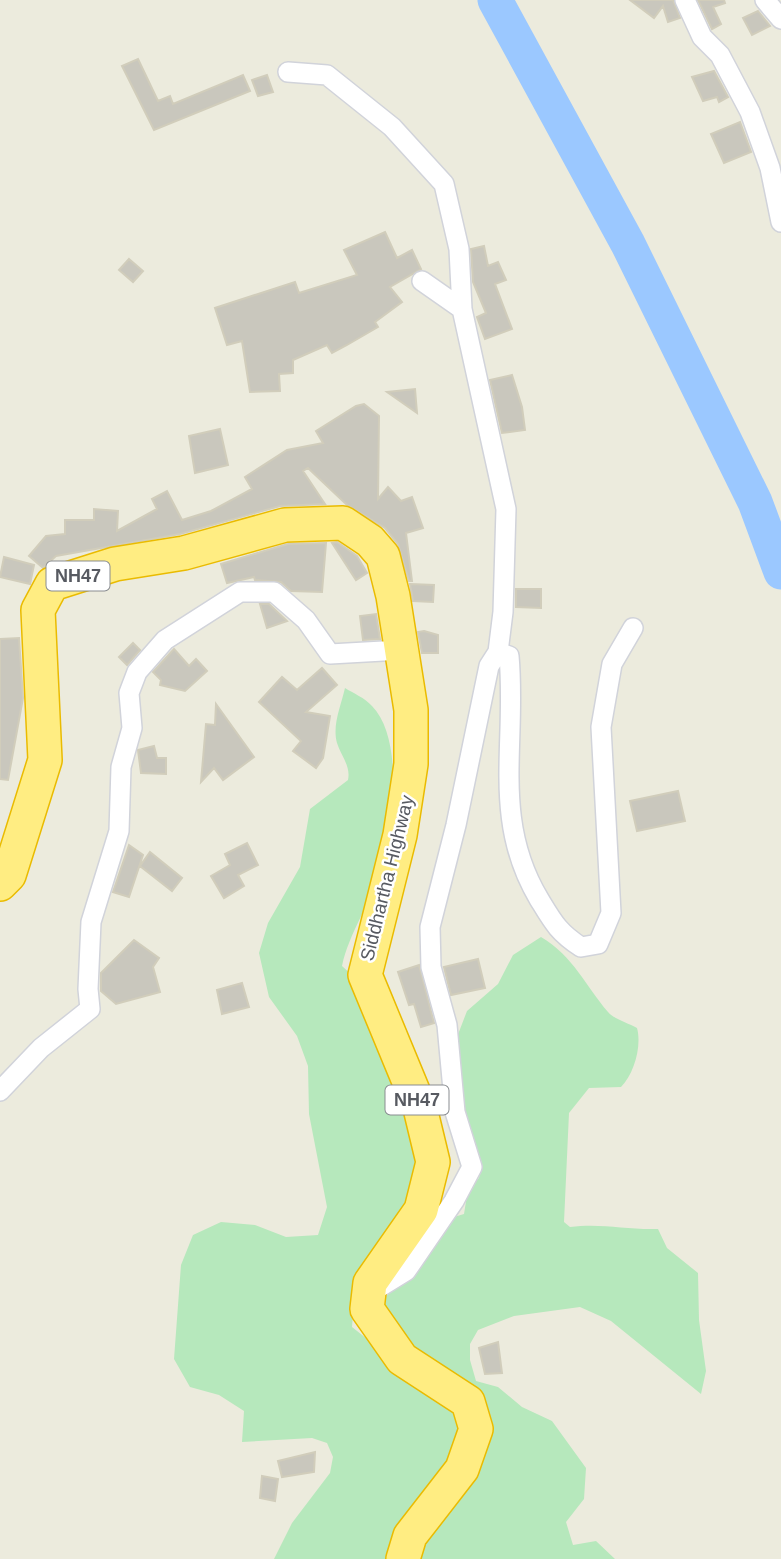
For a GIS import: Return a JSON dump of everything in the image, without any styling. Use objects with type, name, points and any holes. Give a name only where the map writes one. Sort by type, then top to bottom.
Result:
[{"type":"highway","name":"Siddhartha Highway","points":[[0,884],[9,875],[45,760],[38,610],[52,584],[115,564],[184,553],[285,525],[343,523],[370,541],[383,556],[393,596],[411,710],[410,786],[365,975],[420,1108],[433,1162],[421,1210],[370,1283],[369,1294]]},
{"type":"highway","points":[[369,1294],[367,1309],[402,1359],[468,1402],[476,1429],[462,1469],[410,1536],[403,1559]]},
{"type":"street","points":[[685,0],[702,37],[720,55],[750,112],[769,168],[781,222]]},
{"type":"street","points":[[765,0],[781,19]]},
{"type":"street","points":[[288,72],[327,75],[392,127],[444,184],[459,249],[462,309],[506,509],[503,612],[498,652],[489,666],[456,825],[430,927],[431,967],[447,1025],[452,1093],[472,1167],[454,1201],[405,1271],[369,1294]]},
{"type":"street","points":[[422,281],[462,309]]},
{"type":"street","points":[[0,1091],[41,1048],[90,1009],[88,989],[91,922],[119,831],[121,767],[132,728],[129,693],[137,672],[165,640],[240,592],[274,592],[306,620],[330,654],[401,650]]},
{"type":"street","points":[[498,652],[509,656],[510,829],[528,881],[559,933],[581,947],[598,944],[611,913],[601,727],[612,664],[633,628]]},
{"type":"green space","points":[[345,688],[369,703],[382,721],[389,740],[393,786],[389,833],[380,872],[349,942],[342,966],[354,977],[420,1153],[411,1200],[355,1288],[352,1327],[401,1366],[384,1315],[388,1275],[417,1228],[464,1214],[468,1189],[479,1178],[482,1163],[461,1110],[452,1050],[467,1011],[498,984],[513,955],[541,937],[571,962],[608,1012],[637,1028],[638,1035],[638,1051],[633,1067],[621,1087],[589,1088],[569,1113],[564,1222],[570,1227],[658,1229],[667,1248],[698,1273],[699,1320],[706,1371],[701,1394],[611,1321],[580,1307],[514,1316],[478,1330],[470,1344],[470,1360],[476,1381],[498,1387],[522,1407],[552,1421],[586,1468],[584,1499],[566,1522],[573,1545],[596,1541],[615,1559],[274,1559],[292,1523],[330,1473],[333,1457],[327,1443],[312,1438],[242,1442],[244,1411],[219,1395],[190,1387],[174,1359],[181,1265],[193,1235],[221,1222],[255,1225],[286,1237],[318,1235],[327,1207],[309,1114],[308,1066],[297,1036],[269,997],[259,953],[268,923],[300,867],[310,809],[348,780],[347,766],[336,736],[336,722]]},
{"type":"building","points":[[630,0],[673,0],[680,18],[668,22],[663,6],[654,18]]},
{"type":"building","points":[[698,0],[724,0],[725,3],[713,7],[721,24],[712,29]]},
{"type":"building","points":[[758,11],[770,26],[752,35],[743,18]]},
{"type":"building","points":[[138,59],[158,101],[170,96],[173,104],[243,75],[250,91],[154,130],[122,66]]},
{"type":"building","points":[[714,71],[728,97],[719,102],[717,97],[703,101],[692,77]]},
{"type":"building","points":[[267,75],[273,92],[258,96],[252,80]]},
{"type":"building","points":[[740,122],[751,152],[724,163],[711,134]]},
{"type":"building","points":[[385,232],[397,258],[412,250],[421,269],[390,287],[402,302],[375,322],[378,327],[332,353],[327,345],[293,360],[293,373],[279,374],[280,391],[250,392],[242,341],[227,345],[215,308],[295,282],[299,293],[357,275],[344,250]]},
{"type":"building","points":[[484,246],[488,266],[498,262],[506,280],[495,284],[512,329],[485,339],[477,317],[486,313],[473,282],[471,249]]},
{"type":"building","points":[[129,259],[143,271],[133,282],[119,270]]},
{"type":"building","points":[[512,375],[522,407],[525,430],[502,433],[490,380]]},
{"type":"building","points":[[415,389],[417,413],[387,392]]},
{"type":"building","points":[[364,404],[379,416],[378,499],[388,487],[401,501],[412,497],[423,528],[406,533],[412,581],[409,581],[398,544],[385,528],[347,505],[308,468],[303,471],[325,504],[280,506],[180,534],[56,556],[43,568],[29,556],[46,536],[65,534],[65,520],[94,520],[94,509],[118,511],[117,531],[157,509],[152,499],[167,491],[182,520],[211,511],[252,489],[245,477],[287,450],[323,443],[316,431],[356,406]]},
{"type":"building","points":[[220,429],[228,465],[195,473],[189,436]]},
{"type":"building","points":[[337,542],[357,556],[367,573],[356,580],[332,543]]},
{"type":"building","points":[[326,543],[322,592],[291,591],[281,582],[255,580],[254,577],[227,583],[221,564],[288,544]]},
{"type":"building","points":[[4,557],[34,565],[30,584],[0,577]]},
{"type":"building","points":[[410,584],[434,585],[433,602],[413,601]]},
{"type":"building","points":[[516,589],[541,589],[541,608],[516,607]]},
{"type":"building","points":[[260,604],[269,604],[287,621],[267,628]]},
{"type":"building","points":[[376,614],[380,639],[363,640],[360,616]]},
{"type":"building","points":[[418,632],[438,635],[438,653],[422,653]]},
{"type":"building","points":[[19,638],[23,698],[8,780],[0,779],[0,639]]},
{"type":"building","points":[[133,643],[140,650],[127,665],[119,657]]},
{"type":"building","points":[[174,649],[189,666],[196,659],[207,671],[185,691],[160,685],[161,680],[153,672]]},
{"type":"building","points":[[322,668],[337,685],[306,712],[330,716],[323,758],[316,768],[293,751],[301,741],[259,702],[282,677],[297,690]]},
{"type":"building","points":[[216,704],[254,757],[223,780],[214,768],[201,782],[206,724],[215,725]]},
{"type":"building","points":[[154,746],[157,758],[166,758],[166,774],[141,773],[138,750]]},
{"type":"building","points":[[678,791],[685,821],[637,831],[630,801]]},
{"type":"building","points":[[247,843],[258,865],[238,875],[244,886],[224,898],[211,876],[230,865],[225,854]]},
{"type":"building","points":[[129,845],[143,855],[129,897],[113,892]]},
{"type":"building","points":[[150,852],[182,878],[172,891],[140,866]]},
{"type":"building","points":[[134,940],[159,958],[153,967],[160,992],[116,1004],[101,991],[101,973]]},
{"type":"building","points":[[478,959],[485,988],[451,995],[444,967]]},
{"type":"building","points":[[419,965],[434,1023],[421,1027],[414,1004],[409,1005],[398,972]]},
{"type":"building","points":[[242,983],[249,1007],[222,1014],[217,990]]},
{"type":"building","points":[[498,1342],[502,1373],[485,1374],[479,1348]]},
{"type":"building","points":[[315,1452],[314,1472],[282,1477],[278,1461]]},
{"type":"building","points":[[262,1476],[278,1479],[275,1501],[260,1498]]},
{"type":"waterway","points":[[495,0],[628,244],[755,502],[781,572]]}]
